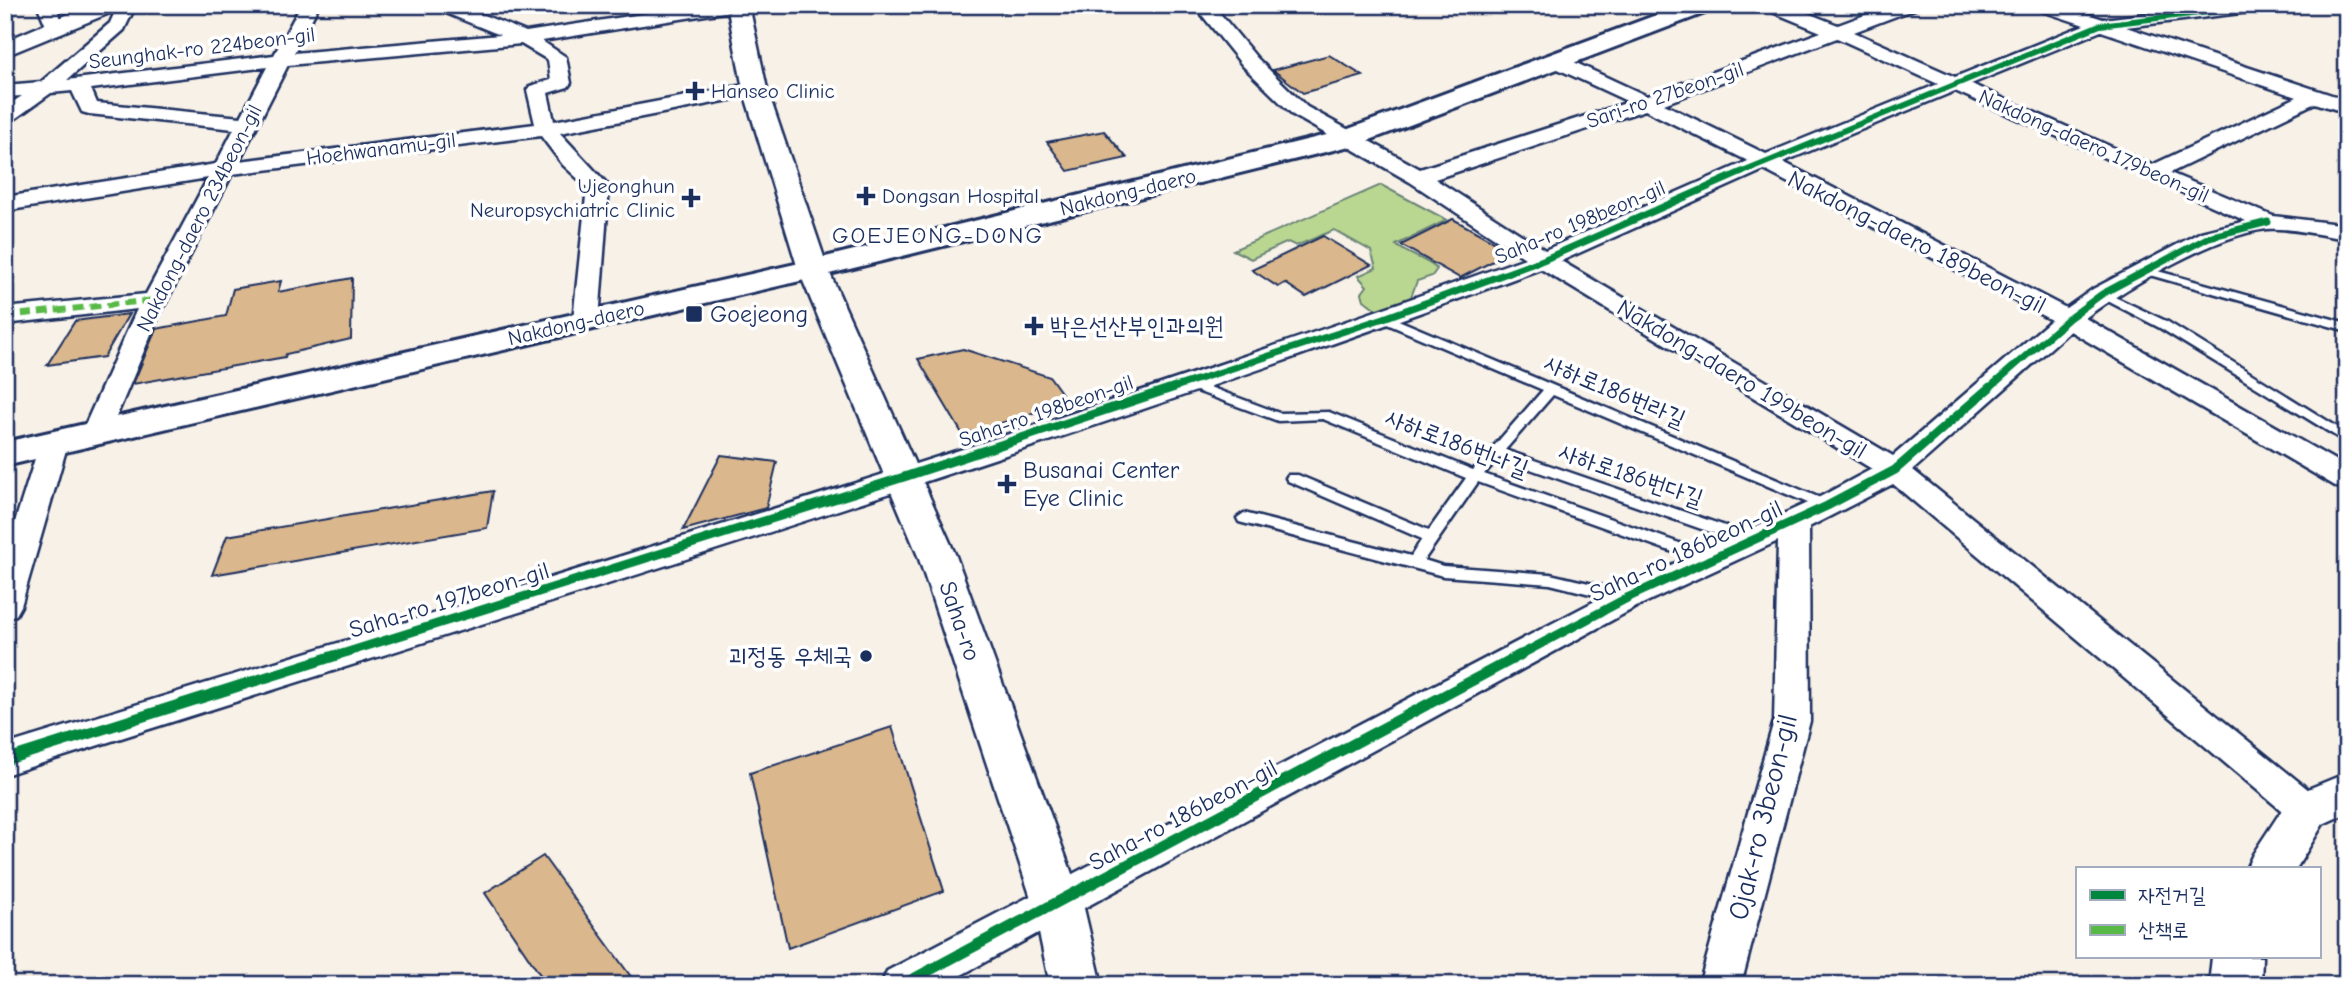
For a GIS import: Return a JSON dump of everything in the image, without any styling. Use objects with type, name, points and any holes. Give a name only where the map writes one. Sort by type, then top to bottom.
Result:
[{"type":"main road","name":"Nakdong-daero","points":[[5,454],[813,270],[1352,137],[1705,5]]},
{"type":"street","points":[[50,5],[48,9],[62,27]]},
{"type":"street","points":[[5,117],[47,87],[113,16],[127,5]]},
{"type":"street","name":"Nakdong-daero 234beon-gil","points":[[95,434],[155,300],[310,5]]},
{"type":"street","points":[[442,5],[524,38],[557,57],[561,83],[537,90],[546,129],[571,160],[598,186],[586,320]]},
{"type":"street","name":"Seunghak-ro 224beon-gil","points":[[5,91],[79,85],[282,60],[524,38],[737,5]]},
{"type":"street","name":"Saha-ro","points":[[737,5],[755,89],[813,270],[937,556],[1058,904],[1076,985]]},
{"type":"street","points":[[755,5],[1005,5]]},
{"type":"street","name":"Nakdong-daero 199beon-gil","points":[[1203,5],[1224,34],[1300,111],[1352,137],[1419,177],[1543,260],[1895,470],[2327,801]]},
{"type":"street","name":"Nakdong-daero 179beon-gil","points":[[1771,5],[1841,33],[2267,222],[2347,232]]},
{"type":"street","name":"Sari-ro 27beon-gil","points":[[1419,177],[1647,103],[1841,33],[1909,5]]},
{"type":"street","points":[[2042,5],[2347,107]]},
{"type":"street","name":"Saha-ro 198beon-gil","points":[[904,477],[1384,318],[1543,260],[1762,163],[2100,24],[2265,5]]},
{"type":"street","points":[[5,49],[62,27],[113,16]]},
{"type":"street","name":"Nakdong-daero 189beon-gil","points":[[1554,60],[1647,103],[2068,320],[2347,480]]},
{"type":"street","points":[[79,85],[89,108],[247,124]]},
{"type":"street","name":"Hoehwanamu-gil","points":[[5,204],[223,169],[546,129],[755,89]]},
{"type":"street","points":[[2152,173],[2314,96]]},
{"type":"street","name":"Saha-ro 186beon-gil","points":[[902,985],[1629,597],[1794,522],[1895,470],[2068,320],[2102,294],[2210,237],[2267,222]]},
{"type":"street","points":[[5,316],[155,300]]},
{"type":"street","points":[[5,607],[54,443]]},
{"type":"street","name":"Saha-ro 197beon-gil","points":[[5,760],[904,477]]},
{"type":"street","name":"Ojak-ro 3beon-gil","points":[[1720,985],[1792,721],[1794,522]]},
{"type":"street","points":[[2272,867],[2327,801]]},
{"type":"street","points":[[2235,985],[2238,958]]},
{"type":"lane","points":[[2143,270],[2347,327]]},
{"type":"lane","points":[[2102,294],[2164,325],[2347,439]]},
{"type":"lane","name":"사하로186번라길","points":[[1384,318],[1827,506]]},
{"type":"lane","name":"사하로186번나길","points":[[1186,382],[1278,417],[1324,415],[1475,476],[1711,560]]},
{"type":"lane","points":[[1413,562],[1475,476],[1551,389]]},
{"type":"lane","name":"사하로186번다길","points":[[1496,452],[1752,541]]},
{"type":"lane","points":[[1293,478],[1431,537]]},
{"type":"lane","points":[[1244,518],[1443,571],[1550,579],[1629,597]]},
{"type":"green space","points":[[1381,185],[1447,220],[1396,245],[1437,269],[1432,276],[1417,281],[1411,297],[1382,314],[1364,300],[1362,293],[1367,286],[1358,276],[1376,268],[1371,251],[1334,230],[1296,246],[1288,242],[1251,259],[1233,250]]},
{"type":"building","points":[[1329,55],[1363,76],[1303,93],[1273,70]]},
{"type":"building","points":[[1104,131],[1127,158],[1068,171],[1047,142]]},
{"type":"building","points":[[1453,219],[1500,245],[1506,249],[1502,251],[1507,254],[1460,278],[1401,245]]},
{"type":"building","points":[[1323,236],[1371,265],[1306,297],[1285,283],[1278,287],[1252,270]]},
{"type":"building","points":[[352,278],[351,339],[286,354],[285,357],[133,384],[156,329],[226,316],[233,289],[281,281],[278,292]]},
{"type":"building","points":[[129,314],[104,357],[47,365],[75,321]]},
{"type":"building","points":[[963,349],[1050,377],[1068,402],[963,435],[918,359]]},
{"type":"building","points":[[721,455],[777,462],[766,508],[683,530]]},
{"type":"building","points":[[493,491],[487,528],[212,575],[227,536]]},
{"type":"building","points":[[892,727],[944,891],[788,948],[750,773]]},
{"type":"building","points":[[543,856],[637,985],[547,985],[485,893]]},
{"type":"marked path","points":[[5,316],[155,300]]},
{"type":"cycle path","points":[[5,760],[904,477],[1384,318],[1543,260],[1762,163],[2100,25],[2265,5]]},
{"type":"cycle path","points":[[902,985],[1629,597],[1827,506],[1895,470],[2068,319],[2102,294],[2209,237],[2268,222]]},
{"type":"place","name":"Hanseo Clinic","points":[[695,91]]},
{"type":"place","name":"Dongsan Hospital","points":[[866,196]]},
{"type":"place","name":"Ujeonghun Neuropsychiatric Clinic","points":[[691,198]]},
{"type":"place","name":"Goejeong","points":[[694,314]]},
{"type":"place","name":"박은선산부인과의원","points":[[1034,326]]},
{"type":"place","name":"Busanai Center Eye Clinic","points":[[1007,484]]},
{"type":"place","name":"괴정동 우체국","points":[[866,656]]},
{"type":"district","name":"GOEJEONG-DONG","points":[[938,235]]}]
